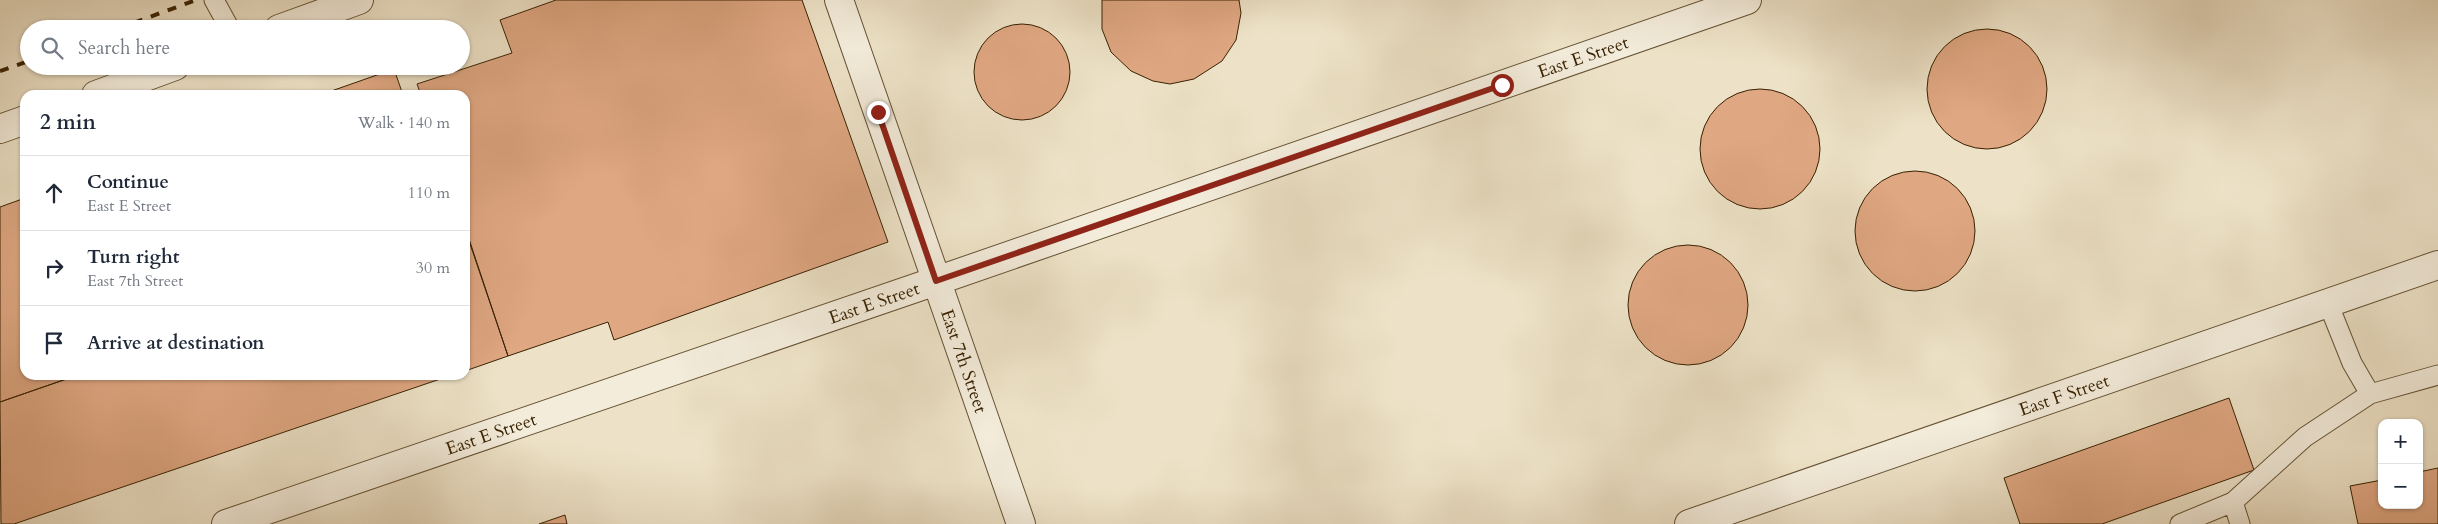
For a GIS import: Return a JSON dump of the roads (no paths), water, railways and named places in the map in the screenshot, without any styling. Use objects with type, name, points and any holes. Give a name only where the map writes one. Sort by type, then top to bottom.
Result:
[{"type":"street","points":[[304,20],[358,0]]},
{"type":"street","name":"East 7th Street","points":[[839,0],[1021,524]]},
{"type":"street","name":"East E Street","points":[[226,524],[936,281],[1747,0]]},
{"type":"street","points":[[110,90],[150,75]]},
{"type":"street","points":[[0,130],[20,122]]},
{"type":"street","name":"East F Street","points":[[1689,524],[1731,518],[2438,265]]},
{"type":"lane","points":[[214,0],[225,20]]},
{"type":"lane","points":[[2328,303],[2352,363],[2370,394]]},
{"type":"lane","points":[[2180,524],[2233,502],[2305,437],[2370,394],[2438,375]]},
{"type":"lane","points":[[2233,502],[2240,524]]},
{"type":"railway","points":[[142,20],[196,0]]},
{"type":"railway","points":[[0,71],[20,64]]}]
